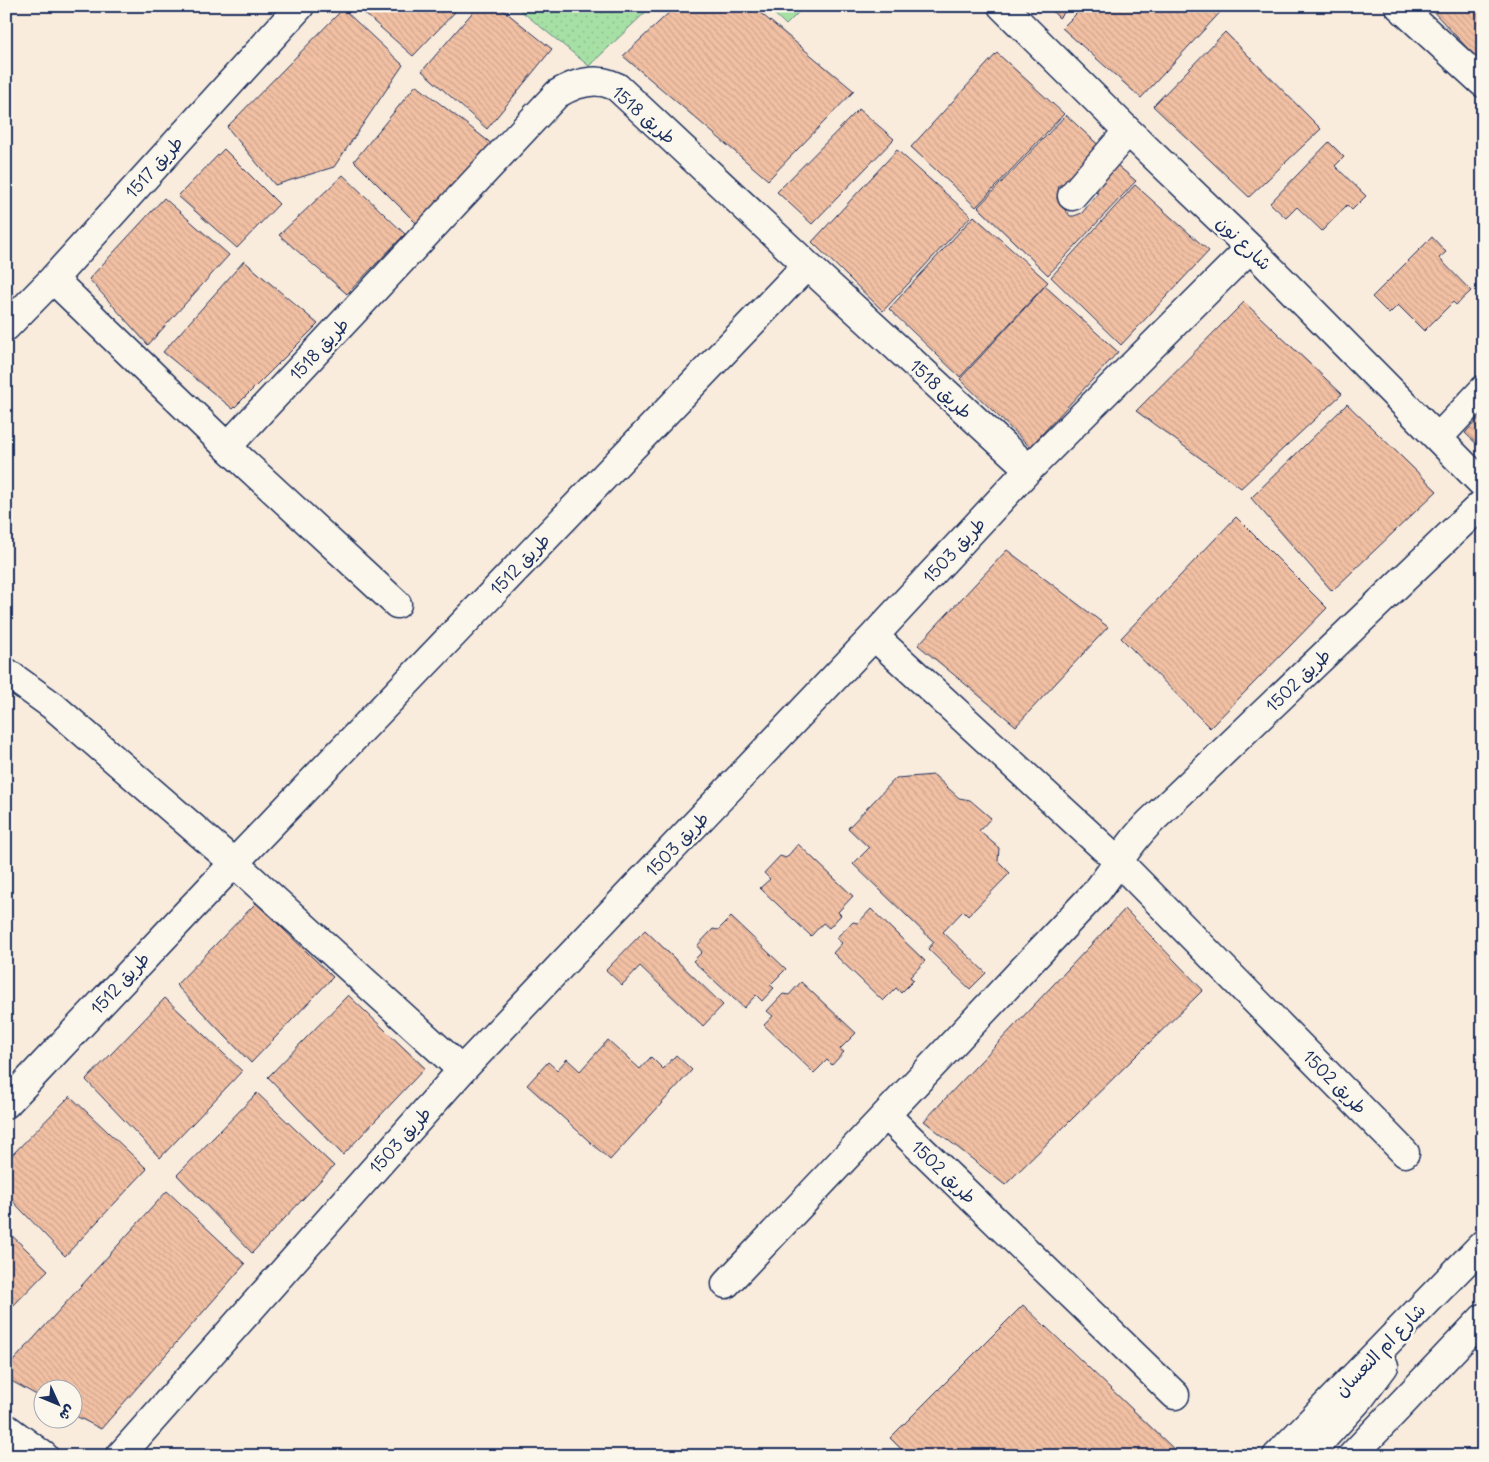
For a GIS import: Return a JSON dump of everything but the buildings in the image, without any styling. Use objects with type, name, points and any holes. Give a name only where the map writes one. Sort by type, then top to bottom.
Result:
[{"type":"street","name":"طريق 1517","points":[[6,327],[53,279],[300,6]]},
{"type":"street","name":"شارع نون","points":[[1002,6],[1250,248],[1483,484]]},
{"type":"street","points":[[1399,6],[1483,83]]},
{"type":"street","name":"طريق 1518","points":[[228,447],[557,94],[568,88],[600,82],[617,87],[1029,469]]},
{"type":"street","points":[[1072,196],[1128,131]]},
{"type":"street","name":"طريق 1503","points":[[120,1456],[462,1070],[874,636],[1029,469],[1250,248]]},
{"type":"street","name":"طريق 1512","points":[[6,1104],[234,863],[807,265]]},
{"type":"street","points":[[53,279],[228,447],[397,604]]},
{"type":"street","points":[[1438,438],[1483,390]]},
{"type":"street","name":"طريق 1502","points":[[726,1284],[1097,891],[1137,835],[1148,823],[1483,503]]},
{"type":"street","name":"طريق 1502","points":[[874,636],[1118,861],[1405,1153]]},
{"type":"street","points":[[6,672],[53,706],[234,863],[462,1070]]},
{"type":"street","name":"طريق 1502","points":[[886,1115],[1175,1395]]},
{"type":"street","name":"شارع ام النعسان","points":[[1277,1456],[1483,1244]]},
{"type":"street","points":[[1307,1456],[1381,1372],[1413,1315]]},
{"type":"street","points":[[1352,1456],[1483,1318]]},
{"type":"street","points":[[6,1428],[44,1456]]},
{"type":"green space","points":[[515,6],[652,6],[589,66]]},
{"type":"green space","points":[[766,6],[805,6],[786,25]]}]
